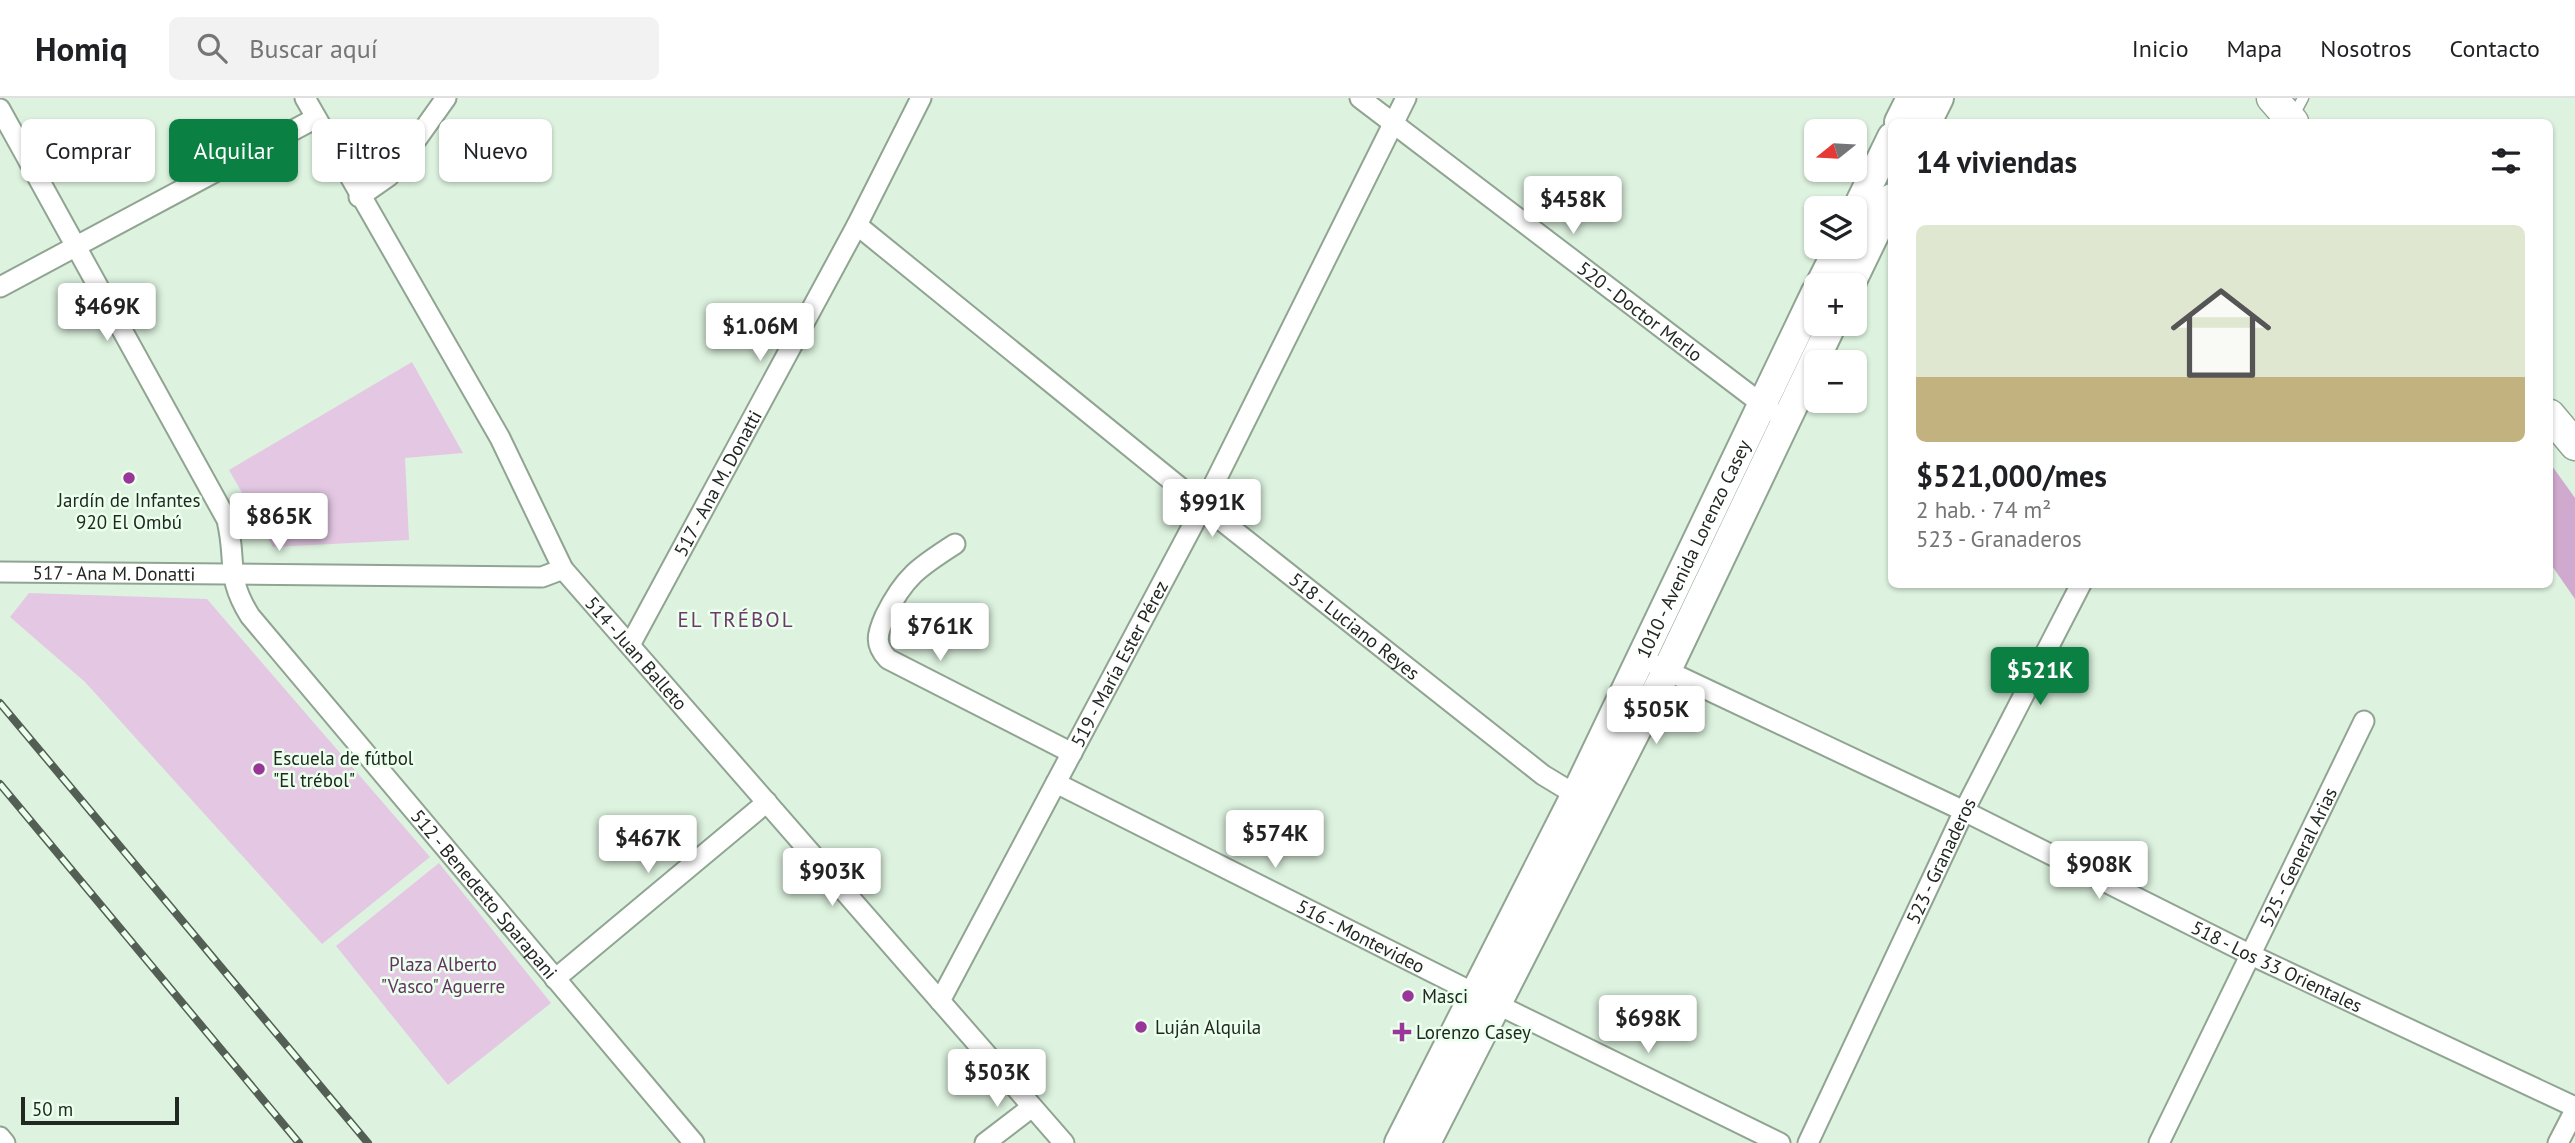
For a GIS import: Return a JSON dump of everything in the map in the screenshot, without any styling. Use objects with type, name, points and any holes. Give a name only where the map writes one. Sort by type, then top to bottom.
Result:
[{"type":"main road","points":[[1900,119],[1911,98]]},
{"type":"main road","points":[[1928,119],[1939,98]]},
{"type":"main road","points":[[2272,98],[2296,114]]},
{"type":"main road","points":[[1863,196],[1888,145]]},
{"type":"main road","points":[[1856,273],[1888,206]]},
{"type":"main road","name":"1010 - Avenida Lorenzo Casey","points":[[1654,665],[1761,406],[1804,317]]},
{"type":"main road","name":"1010 - Avenida Lorenzo Casey","points":[[1399,1143],[1486,999],[1654,665],[1787,420],[1826,336]]},
{"type":"main road","points":[[2553,419],[2575,445]]},
{"type":"main road","name":"1010 - Avenida Lorenzo Casey","points":[[1426,1143],[1486,999]]},
{"type":"street","name":"514 - Juan Balleto","points":[[305,98],[359,197],[500,438],[563,569],[1064,1143]]},
{"type":"street","points":[[359,197],[389,176],[446,98]]},
{"type":"street","name":"517 - Ana M. Donatti","points":[[631,645],[857,225],[921,98]]},
{"type":"street","name":"520 - Doctor Merlo","points":[[1360,98],[1761,406],[1787,420]]},
{"type":"street","name":"519 - María Ester Pérez","points":[[940,1001],[1202,506],[1406,98]]},
{"type":"street","points":[[0,109],[227,520],[232,539],[231,573]]},
{"type":"street","points":[[0,287],[316,118]]},
{"type":"street","name":"518 - Luciano Reyes","points":[[857,225],[1202,506],[1544,775],[1587,801]]},
{"type":"street","points":[[955,544],[921,567],[899,587],[877,632],[878,648],[888,659],[1072,752]]},
{"type":"street","name":"517 - Ana M. Donatti","points":[[0,572],[542,577],[563,569]]},
{"type":"street","name":"512 - Benedetto Sparapani","points":[[231,573],[239,598],[250,616],[694,1143]]},
{"type":"street","name":"523 - Granaderos","points":[[1808,1143],[1964,811],[2079,588]]},
{"type":"street","name":"518 - Los 33 Orientales","points":[[1654,665],[1964,811],[2251,955],[2575,1109]]},
{"type":"street","name":"525 - General Arias","points":[[2159,1143],[2364,722]]},
{"type":"street","name":"516 - Montevideo","points":[[1056,783],[1780,1143]]},
{"type":"street","points":[[555,979],[766,802]]},
{"type":"street","points":[[985,1143],[1032,1107]]},
{"type":"street","points":[[2558,1143],[2575,1109]]},
{"type":"street","points":[[0,1138],[5,1143]]},
{"type":"green space","points":[[412,362],[463,453],[405,458],[409,540],[273,547],[229,470]]},
{"type":"green space","name":"Escuela de fútbol \"El trébol\"","points":[[29,593],[207,599],[430,857],[322,944],[85,682],[10,617]]},
{"type":"green space","name":"Plaza Alberto \"Vasco\" Aguerre","points":[[439,863],[551,1003],[448,1085],[336,946]]},
{"type":"shaded area","points":[[2553,467],[2575,498],[2575,599],[2553,567]]},
{"type":"railway","points":[[0,703],[368,1143]]},
{"type":"railway","points":[[0,784],[299,1143]]},
{"type":"place","name":"Jardín de Infantes 920 El Ombú","points":[[129,478]]},
{"type":"place","name":"Escuela de fútbol \"El trébol\"","points":[[259,769]]},
{"type":"place","name":"Masci","points":[[1408,996]]},
{"type":"place","name":"Luján Alquila","points":[[1141,1027]]},
{"type":"place","name":"Lorenzo Casey","points":[[1402,1032]]},
{"type":"district","name":"EL TRÉBOL","points":[[736,620]]}]
